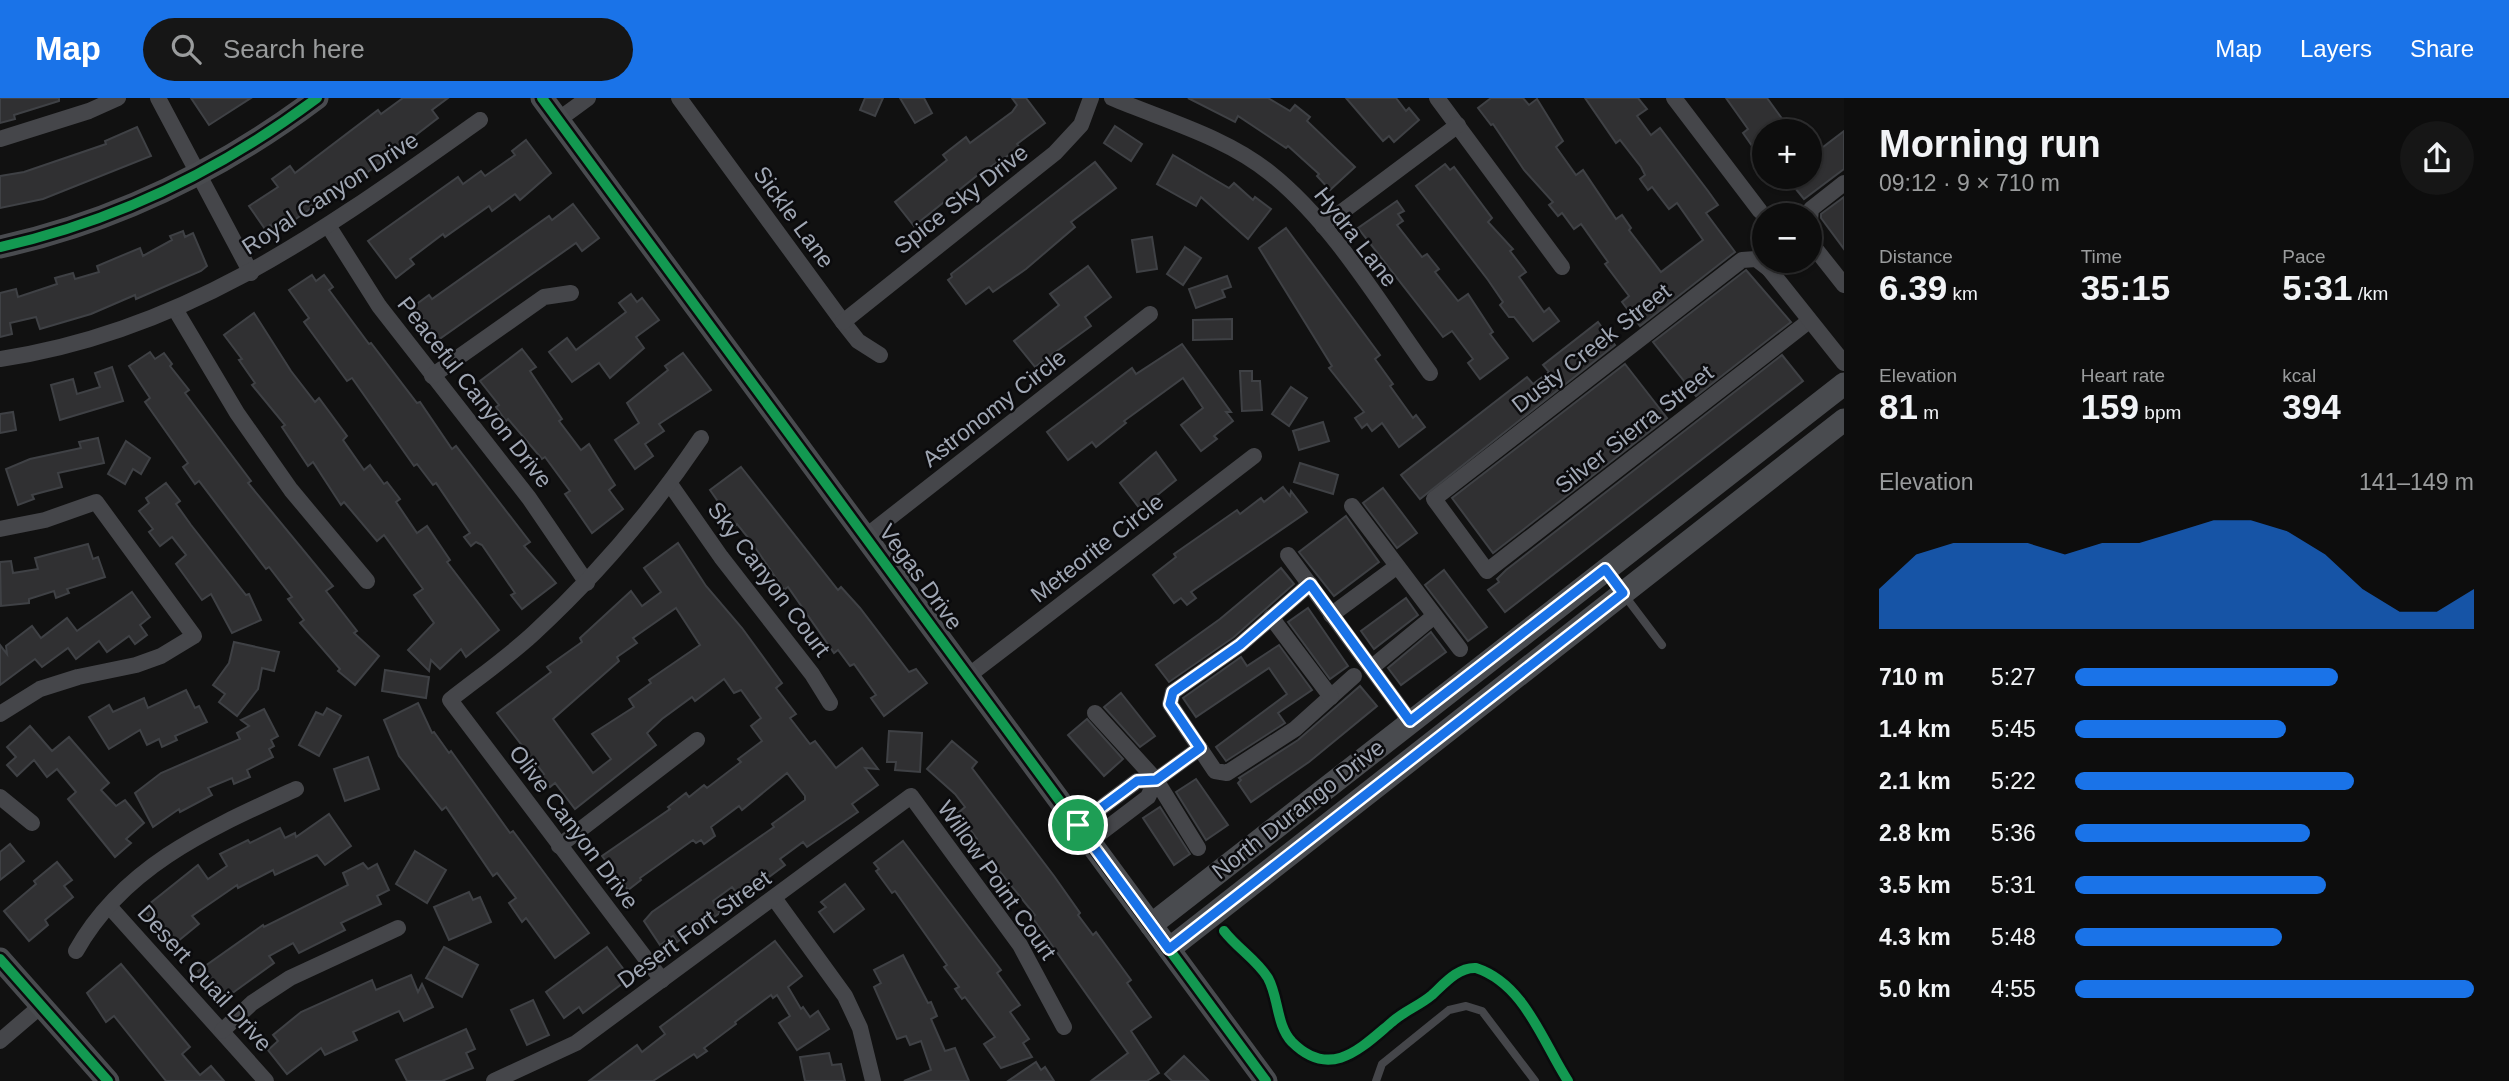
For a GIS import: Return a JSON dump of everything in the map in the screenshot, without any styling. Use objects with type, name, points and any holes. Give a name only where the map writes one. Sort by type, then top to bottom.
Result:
[{"type":"main road","points":[[0,247],[110,216],[199,175],[253,144],[317,98]]},
{"type":"main road","name":"Vegas Drive","points":[[542,98],[1266,1081]]},
{"type":"main road","name":"North Durango Drive","points":[[1151,925],[1844,384]]},
{"type":"main road","name":"North Durango Drive","points":[[1169,949],[1844,420]]},
{"type":"main road","points":[[1605,569],[1623,593]]},
{"type":"main road","points":[[0,959],[108,1081]]},
{"type":"street","points":[[0,139],[89,111],[118,98]]},
{"type":"street","points":[[158,98],[251,273]]},
{"type":"street","points":[[558,120],[588,98]]},
{"type":"street","name":"Sickle Lane","points":[[679,98],[843,322],[858,341],[880,355]]},
{"type":"street","name":"Spice Sky Drive","points":[[843,322],[1055,153],[1081,125],[1091,98]]},
{"type":"street","name":"Hydra Lane","points":[[1112,98],[1223,144],[1269,172],[1323,226],[1430,373]]},
{"type":"street","points":[[1437,98],[1562,267]]},
{"type":"street","points":[[1674,98],[1754,203]]},
{"type":"street","name":"Royal Canyon Drive","points":[[0,359],[105,334],[175,309],[251,273],[329,227],[480,120]]},
{"type":"street","points":[[1323,226],[1458,125]]},
{"type":"street","points":[[1819,203],[1844,183]]},
{"type":"street","name":"Peaceful Canyon Drive","points":[[329,227],[379,306],[529,498],[587,583]]},
{"type":"street","points":[[1822,257],[1844,285]]},
{"type":"street","name":"Dusty Creek Street","points":[[1487,571],[1434,499],[1742,260],[1752,259]]},
{"type":"street","points":[[1779,273],[1809,321],[1844,363]]},
{"type":"street","points":[[432,376],[544,297],[571,293]]},
{"type":"street","points":[[175,309],[237,413],[268,457],[367,581]]},
{"type":"street","name":"Astronomy Circle","points":[[865,537],[1150,314]]},
{"type":"street","name":"Silver Sierra Street","points":[[1487,571],[1809,321]]},
{"type":"street","points":[[587,583],[670,484],[701,438]]},
{"type":"street","name":"Meteorite Circle","points":[[968,676],[1254,457]]},
{"type":"street","name":"Sky Canyon Court","points":[[670,484],[721,558],[812,674],[830,703]]},
{"type":"street","points":[[0,529],[45,520],[96,502],[194,636],[161,656],[136,665],[78,677],[40,689],[0,714]]},
{"type":"street","points":[[1352,506],[1433,617],[1460,649]]},
{"type":"street","points":[[1288,555],[1410,721]]},
{"type":"street","points":[[1331,615],[1396,567]]},
{"type":"street","name":"Olive Canyon Drive","points":[[587,583],[532,635],[450,700],[662,981]]},
{"type":"street","points":[[1310,584],[1240,645],[1173,692],[1170,704],[1215,771],[1227,773],[1268,749],[1354,676]]},
{"type":"street","points":[[1270,617],[1331,697]]},
{"type":"street","points":[[1371,668],[1433,617]]},
{"type":"street","points":[[1095,713],[1156,780],[1198,848]]},
{"type":"street","points":[[559,846],[697,740]]},
{"type":"street","points":[[1084,833],[1130,811],[1148,797],[1156,780],[1200,748]]},
{"type":"street","points":[[1084,833],[1119,795],[1137,781],[1156,780]]},
{"type":"street","points":[[76,951],[88,930],[109,906],[158,860],[196,835],[296,789]]},
{"type":"street","name":"Desert Fort Street","points":[[494,1081],[576,1043],[911,796]]},
{"type":"street","name":"Willow Point Court","points":[[911,796],[1020,945],[1064,1027]]},
{"type":"street","points":[[0,797],[32,822]]},
{"type":"street","points":[[774,898],[845,996],[860,1028],[873,1081]]},
{"type":"street","name":"Desert Quail Drive","points":[[109,906],[266,1081]]},
{"type":"street","points":[[222,1031],[252,1003],[290,978],[398,929]]},
{"type":"street","points":[[0,1041],[42,1005]]},
{"type":"lane","points":[[1623,593],[1662,645]]},
{"type":"lane","points":[[1119,795],[1130,811]]},
{"type":"lane","points":[[1376,1081],[1382,1064],[1450,1010],[1466,1006],[1482,1011],[1535,1081]]},
{"type":"building","points":[[0,98],[59,98],[59,101],[14,115],[15,119],[0,123]]},
{"type":"building","points":[[191,98],[251,98],[209,125]]},
{"type":"building","points":[[403,98],[448,98],[432,110],[438,118],[347,188],[345,184],[276,233],[270,225],[265,229],[249,206],[278,187],[272,179],[290,166],[295,173],[378,110],[381,114]]},
{"type":"building","points":[[865,98],[883,98],[875,116],[860,110]]},
{"type":"building","points":[[900,98],[924,98],[932,113],[915,123]]},
{"type":"building","points":[[1012,98],[1026,98],[1045,123],[1017,144],[1020,148],[979,174],[914,226],[895,202],[947,160],[943,155],[966,137],[970,143],[1012,112],[1017,105]]},
{"type":"building","points":[[1188,98],[1268,98],[1290,111],[1295,105],[1310,117],[1307,121],[1355,167],[1330,190],[1317,176],[1319,174],[1288,146],[1286,148],[1238,116],[1235,122]]},
{"type":"building","points":[[1346,98],[1396,98],[1406,111],[1409,108],[1419,120],[1394,142],[1389,136],[1383,141]]},
{"type":"building","points":[[1491,98],[1523,98],[1529,105],[1537,99],[1563,141],[1556,147],[1576,175],[1583,170],[1616,219],[1622,215],[1631,228],[1629,230],[1661,272],[1703,240],[1677,203],[1669,209],[1652,187],[1648,190],[1640,179],[1645,175],[1641,167],[1620,140],[1616,143],[1585,98],[1638,98],[1647,109],[1637,116],[1651,135],[1660,128],[1718,205],[1706,213],[1735,252],[1640,326],[1622,302],[1629,296],[1605,264],[1608,262],[1581,224],[1574,229],[1562,213],[1558,216],[1549,205],[1553,202],[1524,170],[1493,124],[1491,125],[1478,108]]},
{"type":"building","points":[[1726,98],[1767,98],[1782,119],[1752,119],[1752,146],[1743,133],[1748,129]]},
{"type":"building","points":[[1115,126],[1142,144],[1131,161],[1104,143]]},
{"type":"building","points":[[137,127],[151,156],[43,199],[0,208],[0,176],[24,172],[106,144],[105,141]]},
{"type":"building","points":[[1844,131],[1844,169],[1822,186],[1822,148]]},
{"type":"building","points":[[526,140],[551,173],[520,200],[515,194],[492,211],[489,206],[445,237],[443,234],[410,259],[414,264],[396,278],[368,241],[458,177],[463,184],[481,171],[485,176],[515,155],[512,151]]},
{"type":"building","points":[[1173,155],[1229,188],[1234,183],[1253,200],[1255,197],[1271,209],[1248,239],[1201,197],[1196,206],[1157,184]]},
{"type":"building","points":[[1095,162],[1116,188],[1071,222],[1075,227],[1026,269],[993,292],[989,287],[966,304],[948,280],[952,277],[951,274]]},
{"type":"building","points":[[1445,164],[1450,170],[1454,167],[1492,218],[1488,222],[1513,249],[1510,251],[1526,272],[1519,277],[1544,312],[1549,308],[1559,321],[1533,341],[1514,317],[1509,317],[1500,305],[1503,302],[1488,280],[1416,186]]},
{"type":"building","points":[[1796,189],[1817,189],[1804,199]]},
{"type":"building","points":[[1844,197],[1844,249],[1822,219],[1822,213]]},
{"type":"building","points":[[1397,201],[1404,211],[1398,214],[1403,221],[1397,225],[1422,257],[1427,254],[1439,269],[1435,272],[1458,301],[1468,294],[1493,332],[1490,334],[1508,358],[1480,379],[1468,363],[1473,359],[1452,331],[1443,337],[1358,228]]},
{"type":"building","points":[[573,204],[599,238],[582,251],[576,243],[438,340],[414,306],[429,295],[432,299],[549,216],[552,220]]},
{"type":"building","points":[[1286,228],[1380,355],[1375,359],[1393,384],[1390,386],[1413,418],[1416,415],[1425,427],[1399,447],[1382,423],[1372,431],[1367,424],[1362,428],[1355,418],[1364,412],[1329,368],[1332,366],[1259,248]]},
{"type":"building","points":[[183,231],[185,237],[193,233],[207,266],[201,271],[136,299],[135,295],[91,314],[40,329],[36,317],[10,323],[12,334],[0,337],[0,293],[16,289],[18,297],[57,284],[55,278],[73,273],[75,279],[99,272],[97,266],[140,248],[143,256],[172,240],[170,236]]},
{"type":"building","points":[[1152,237],[1157,269],[1137,272],[1132,240]]},
{"type":"building","points":[[1185,247],[1201,258],[1183,285],[1167,274]]},
{"type":"building","points":[[1088,266],[1111,297],[1085,317],[1091,326],[1035,367],[1014,341],[1059,305],[1050,294]]},
{"type":"building","points":[[1746,270],[1791,322],[1696,396],[1653,342]]},
{"type":"building","points":[[312,275],[316,281],[324,275],[333,287],[329,290],[369,344],[371,343],[417,403],[420,402],[452,449],[456,446],[530,542],[524,546],[556,583],[522,609],[511,595],[515,593],[482,545],[476,542],[471,546],[464,537],[470,533],[436,483],[433,485],[417,464],[414,466],[352,378],[347,381],[304,322],[309,318],[289,290]]},
{"type":"building","points":[[1227,276],[1231,287],[1222,290],[1225,297],[1196,308],[1189,289]]},
{"type":"building","points":[[631,294],[637,302],[642,298],[659,320],[636,337],[644,348],[610,378],[599,363],[572,382],[549,352],[567,338],[576,350],[626,312],[619,303]]},
{"type":"building","points":[[254,313],[291,371],[315,402],[319,398],[347,436],[343,440],[364,470],[370,465],[384,484],[387,482],[400,499],[396,502],[417,533],[427,526],[450,560],[447,562],[499,630],[466,657],[461,649],[440,669],[431,660],[429,671],[408,650],[434,623],[414,595],[423,589],[384,535],[377,541],[344,502],[341,505],[313,462],[308,466],[282,427],[285,425],[252,385],[255,383],[239,360],[242,359],[224,335]]},
{"type":"building","points":[[1232,319],[1232,339],[1193,340],[1193,320]]},
{"type":"building","points":[[1598,322],[1615,345],[1420,499],[1401,475],[1527,377],[1533,384],[1549,372],[1543,365]]},
{"type":"building","points":[[1182,344],[1231,412],[1226,412],[1233,421],[1214,436],[1217,439],[1201,451],[1181,425],[1203,408],[1183,378],[1124,421],[1126,423],[1096,447],[1092,442],[1068,460],[1047,432],[1132,368],[1136,374]]},
{"type":"building","points":[[522,349],[536,367],[530,371],[562,419],[559,421],[581,450],[589,444],[615,485],[609,490],[623,509],[592,533],[565,494],[570,491],[545,457],[542,459],[508,419],[506,421],[496,407],[499,405],[480,381]]},
{"type":"building","points":[[150,352],[155,359],[164,353],[172,364],[170,366],[189,390],[185,393],[251,481],[248,483],[333,586],[326,591],[357,631],[354,633],[379,656],[355,685],[338,671],[340,669],[300,623],[304,620],[288,599],[292,597],[269,567],[266,569],[199,481],[195,484],[183,467],[188,463],[145,402],[150,398],[129,366]]},
{"type":"building","points":[[683,353],[711,390],[659,424],[664,431],[645,444],[653,456],[635,469],[615,440],[639,423],[627,403],[668,370],[665,366]]},
{"type":"building","points":[[1782,355],[1803,381],[1505,612],[1488,590],[1499,582],[1497,579],[1506,570]]},
{"type":"building","points":[[1625,364],[1667,418],[1493,553],[1452,498]]},
{"type":"building","points":[[112,367],[123,401],[60,420],[51,385],[73,379],[77,394],[100,387],[95,373]]},
{"type":"building","points":[[1240,371],[1252,371],[1252,381],[1260,381],[1262,410],[1242,411]]},
{"type":"building","points":[[1291,387],[1307,398],[1289,426],[1272,414]]},
{"type":"building","points":[[13,412],[16,430],[0,433],[0,414]]},
{"type":"building","points":[[1323,422],[1329,441],[1299,450],[1293,431]]},
{"type":"building","points":[[98,438],[104,463],[58,473],[62,487],[32,495],[34,499],[18,505],[6,469],[30,459],[81,448],[79,442]]},
{"type":"building","points":[[126,441],[150,458],[141,474],[133,469],[125,484],[108,474]]},
{"type":"building","points":[[1156,452],[1176,480],[1140,509],[1120,483]]},
{"type":"building","points":[[1300,463],[1338,475],[1333,494],[1294,482]]},
{"type":"building","points":[[741,467],[838,590],[841,587],[860,608],[909,672],[916,669],[927,683],[884,716],[871,698],[876,695],[854,664],[850,666],[838,650],[834,653],[788,587],[784,590],[750,540],[737,524],[735,526],[710,490]]},
{"type":"building","points":[[166,483],[180,501],[176,504],[191,525],[246,595],[249,594],[261,620],[232,633],[211,594],[202,600],[176,564],[186,555],[172,537],[160,546],[149,532],[153,529],[139,511],[149,503],[146,498]]},
{"type":"building","points":[[1283,487],[1290,496],[1291,491],[1307,512],[1191,592],[1196,598],[1187,605],[1181,598],[1174,603],[1153,575],[1176,557],[1174,554],[1237,510],[1240,514],[1261,498],[1264,502]]},
{"type":"building","points":[[1383,488],[1417,533],[1397,548],[1363,503]]},
{"type":"building","points":[[1346,516],[1379,562],[1334,596],[1299,552]]},
{"type":"building","points":[[678,543],[706,586],[742,628],[782,683],[776,688],[796,714],[790,718],[810,744],[815,741],[836,768],[862,748],[878,769],[865,768],[878,785],[852,804],[858,812],[807,847],[803,842],[780,859],[785,865],[741,898],[732,887],[713,901],[720,913],[677,942],[673,936],[660,945],[644,921],[652,912],[774,827],[772,824],[805,800],[805,796],[787,773],[742,810],[739,806],[711,827],[715,836],[704,844],[701,840],[696,843],[693,840],[640,878],[641,880],[628,890],[602,856],[670,809],[668,807],[686,793],[689,797],[704,785],[707,788],[741,762],[738,759],[762,741],[751,726],[761,718],[741,690],[734,693],[724,679],[695,701],[692,697],[662,719],[647,733],[656,745],[575,809],[555,783],[550,787],[541,776],[544,774],[497,713],[551,672],[547,667],[582,642],[580,638],[631,591],[642,606],[661,592],[644,568]],"holes":[[[676,608],[700,645],[649,680],[651,683],[629,699],[634,707],[592,734],[611,759],[593,773],[553,719],[619,661],[617,657],[637,643],[633,638]]]},
{"type":"building","points":[[88,544],[93,559],[98,557],[105,577],[67,589],[69,593],[56,598],[54,591],[29,599],[29,603],[1,606],[0,562],[11,561],[13,573],[38,569],[35,558]]},
{"type":"building","points":[[1281,568],[1294,584],[1234,637],[1169,682],[1156,665],[1220,619]]},
{"type":"building","points":[[1444,570],[1487,627],[1468,641],[1425,585]]},
{"type":"building","points":[[132,592],[150,617],[140,625],[147,635],[135,644],[129,636],[107,652],[99,641],[76,659],[68,648],[42,667],[35,659],[0,685],[0,645],[7,654],[6,646],[32,626],[41,638],[67,618],[77,631]]},
{"type":"building","points":[[1406,598],[1418,615],[1374,649],[1361,631]]},
{"type":"building","points":[[1308,608],[1348,666],[1330,679],[1288,622]]},
{"type":"building","points":[[1431,632],[1446,652],[1401,685],[1388,668]]},
{"type":"building","points":[[234,642],[279,652],[274,671],[262,668],[258,689],[237,716],[219,702],[225,694],[213,685],[229,663]]},
{"type":"building","points":[[1279,645],[1312,690],[1278,713],[1285,723],[1226,761],[1216,747],[1287,694],[1269,668],[1196,717],[1183,698],[1241,657],[1247,666]]},
{"type":"building","points":[[385,670],[429,677],[426,698],[382,691]]},
{"type":"building","points":[[1360,686],[1377,706],[1309,762],[1251,802],[1238,783],[1241,780],[1239,778],[1298,740]]},
{"type":"building","points":[[186,690],[195,708],[199,706],[207,722],[175,736],[177,740],[162,747],[159,739],[147,745],[140,730],[109,749],[89,717],[109,705],[113,712],[144,698],[148,708]]},
{"type":"building","points":[[1121,693],[1155,736],[1140,747],[1104,707]]},
{"type":"building","points":[[418,703],[432,733],[434,732],[449,753],[451,751],[510,833],[513,831],[589,933],[555,958],[526,918],[522,922],[509,903],[516,898],[497,873],[493,876],[446,807],[442,810],[399,756],[384,720]]},
{"type":"building","points":[[327,708],[341,716],[319,756],[299,745],[316,712],[323,715]]},
{"type":"building","points":[[264,709],[278,736],[271,740],[274,746],[269,749],[273,757],[247,770],[250,777],[234,784],[232,778],[208,788],[212,795],[180,812],[179,809],[153,827],[135,793],[161,773],[240,739],[237,733],[249,726],[241,720]]},
{"type":"building","points":[[1087,719],[1123,759],[1104,776],[1068,735]]},
{"type":"building","points":[[30,726],[52,751],[69,737],[109,783],[101,790],[116,806],[125,800],[144,823],[126,839],[131,843],[115,857],[68,799],[76,792],[57,769],[47,777],[34,760],[17,776],[7,765],[16,757],[7,747]]},
{"type":"building","points":[[889,731],[922,733],[920,772],[895,770],[896,762],[887,762]]},
{"type":"building","points":[[952,741],[977,762],[972,768],[1054,876],[1093,935],[1096,932],[1131,980],[1127,983],[1151,1017],[1131,1031],[1159,1073],[1147,1081],[1091,1081],[1128,1053],[1032,917],[1035,915],[975,841],[977,839],[958,813],[965,807],[955,794],[927,769]]},
{"type":"building","points":[[368,757],[379,789],[345,801],[334,769]]},
{"type":"building","points":[[1196,779],[1228,825],[1206,840],[1176,792]]},
{"type":"building","points":[[1160,807],[1190,854],[1174,865],[1143,818]]},
{"type":"building","points":[[329,814],[351,846],[325,865],[317,855],[275,875],[273,870],[238,888],[237,885],[192,916],[199,924],[172,946],[143,909],[198,865],[208,879],[227,866],[220,854],[280,828],[285,838],[295,833],[296,837]]},
{"type":"building","points":[[903,841],[1001,970],[997,973],[1020,1005],[1010,1012],[1029,1039],[1023,1043],[1032,1057],[1001,1068],[984,1044],[995,1037],[965,997],[962,999],[955,989],[959,987],[944,967],[947,965],[895,891],[892,893],[876,871],[879,869],[874,863]]},
{"type":"building","points":[[10,844],[24,861],[0,880],[0,852]]},
{"type":"building","points":[[415,851],[446,870],[427,903],[396,884]]},
{"type":"building","points":[[57,862],[72,880],[64,886],[73,897],[45,920],[48,925],[29,941],[4,911]]},
{"type":"building","points":[[363,863],[368,869],[377,864],[389,890],[377,896],[381,904],[341,923],[345,930],[299,953],[293,943],[269,956],[274,963],[227,997],[221,990],[215,995],[198,971],[263,925],[264,927],[348,885],[343,873]]},
{"type":"building","points":[[845,884],[864,909],[834,932],[819,912],[826,907],[821,902]]},
{"type":"building","points":[[469,892],[473,900],[480,897],[491,922],[449,940],[434,907]]},
{"type":"building","points":[[775,941],[802,976],[788,987],[801,1009],[803,1007],[810,1017],[818,1011],[829,1029],[797,1050],[779,1023],[790,1016],[777,995],[773,998],[771,995],[704,1048],[707,1051],[697,1058],[694,1054],[653,1081],[589,1081],[637,1045],[642,1052],[665,1034],[660,1027]]},
{"type":"building","points":[[444,947],[478,965],[462,997],[426,978]]},
{"type":"building","points":[[607,947],[624,970],[618,976],[623,983],[583,1013],[579,1007],[564,1018],[546,992]]},
{"type":"building","points":[[903,955],[928,1003],[931,1002],[937,1016],[931,1019],[945,1051],[955,1048],[969,1081],[904,1081],[931,1070],[921,1041],[910,1045],[906,1036],[897,1039],[874,987],[881,983],[874,970]]},
{"type":"building","points":[[121,964],[190,1047],[182,1054],[200,1075],[211,1066],[224,1081],[166,1081],[114,1016],[106,1022],[87,993]]},
{"type":"building","points":[[411,975],[418,992],[422,984],[433,1007],[404,1021],[399,1011],[353,1032],[357,1040],[325,1055],[321,1048],[287,1074],[268,1050],[278,1041],[273,1035],[301,1012],[372,980],[376,990]]},
{"type":"building","points":[[533,1000],[549,1035],[527,1045],[511,1010]]},
{"type":"building","points":[[466,1029],[475,1049],[466,1053],[473,1068],[442,1081],[407,1081],[396,1060]]},
{"type":"building","points":[[829,1053],[832,1065],[841,1064],[845,1081],[805,1081],[800,1057]]},
{"type":"building","points":[[1184,1056],[1209,1081],[1172,1081],[1165,1074]]},
{"type":"building","points":[[1036,1062],[1041,1070],[1045,1067],[1054,1081],[1008,1081]]},
{"type":"cycle path","points":[[0,247],[86,223],[167,190],[244,148],[317,98]]},
{"type":"cycle path","points":[[542,98],[1266,1081]]},
{"type":"cycle path","points":[[1224,931],[1268,978],[1283,1028],[1292,1042],[1306,1053],[1320,1059],[1345,1056],[1427,999],[1457,973],[1476,968],[1508,987],[1520,1001],[1568,1081]]},
{"type":"cycle path","points":[[0,959],[108,1081]]},
{"type":"route","points":[[1605,569],[1623,593],[1169,949],[1078,825],[1137,781],[1156,780],[1200,748],[1170,704],[1173,692],[1240,645],[1310,584],[1410,721],[1605,569]]}]
